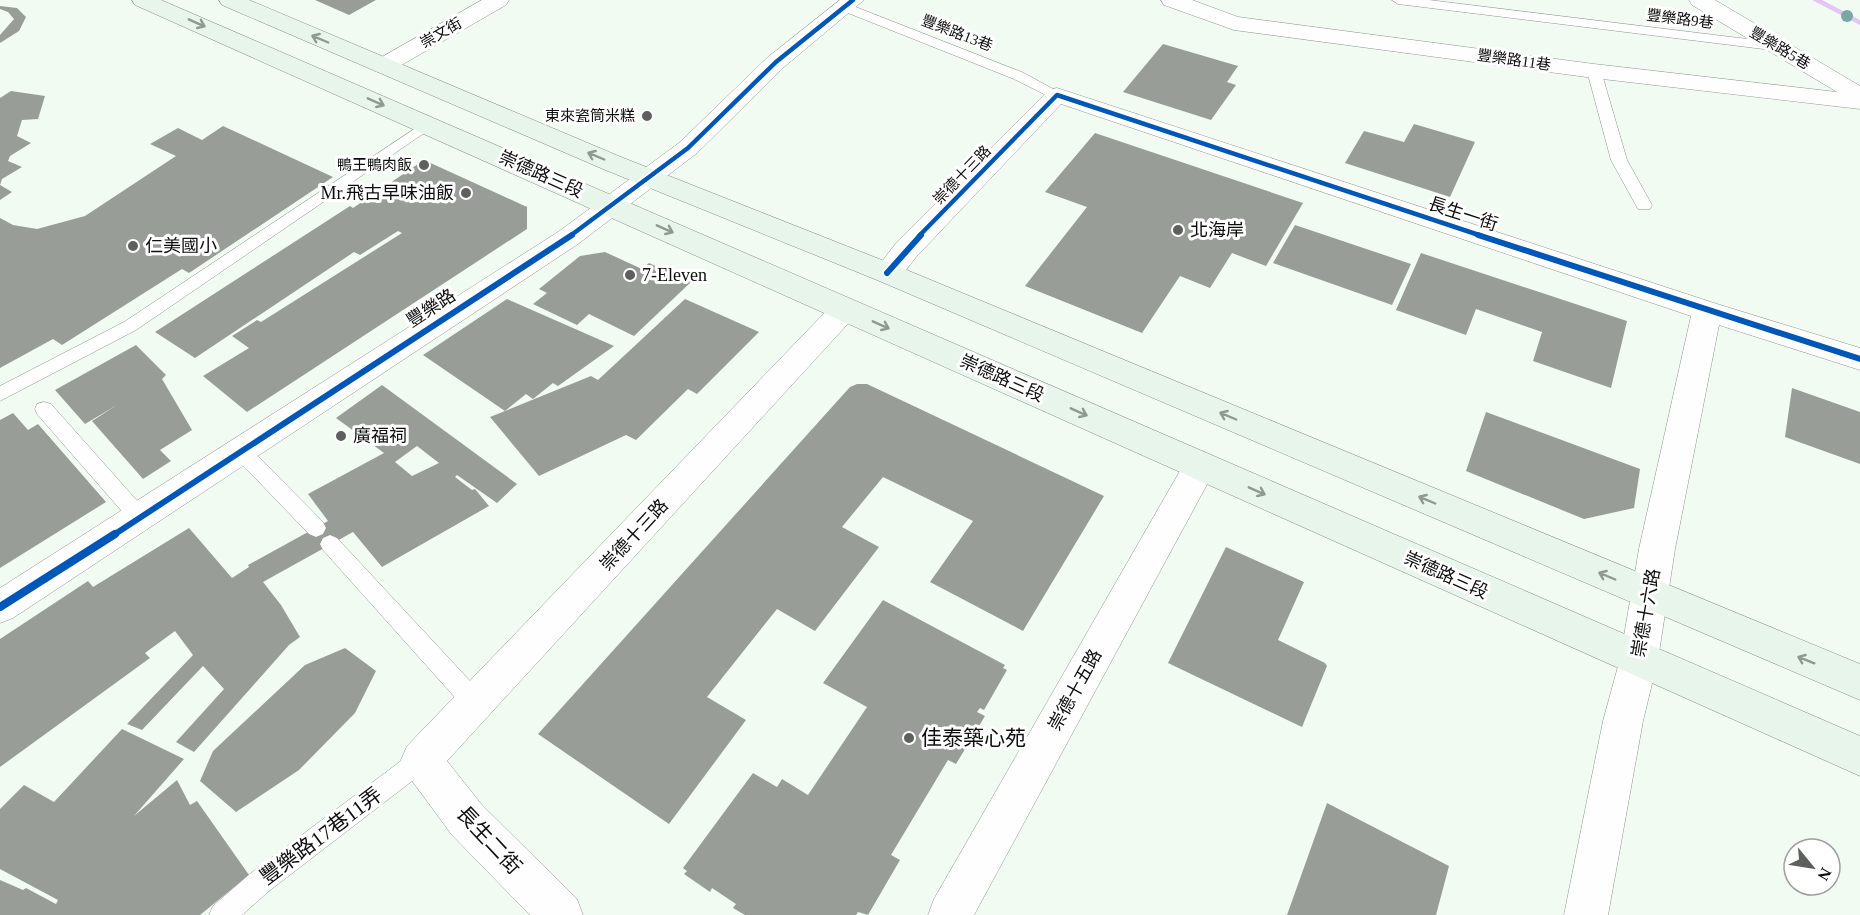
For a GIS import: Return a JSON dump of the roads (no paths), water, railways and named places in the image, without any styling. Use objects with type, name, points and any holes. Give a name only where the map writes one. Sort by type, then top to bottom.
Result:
[{"type":"main road","name":"崇德路三段","points":[[143,0],[1860,756]]},
{"type":"main road","name":"崇德路三段","points":[[230,0],[650,178],[886,273],[1860,682]]},
{"type":"street","name":"崇文街","points":[[383,66],[498,0]]},
{"type":"street","name":"豐樂路11巷","points":[[1172,0],[1234,23],[1594,71],[1860,102]]},
{"type":"street","name":"豐樂路5巷","points":[[1700,0],[1860,96]]},
{"type":"street","name":"豐樂路","points":[[0,608],[568,238],[688,148],[776,62],[848,3]]},
{"type":"street","name":"崇德十三路","points":[[886,273],[1057,95]]},
{"type":"street","name":"長生一街","points":[[1057,95],[1707,311],[1860,359]]},
{"type":"street","name":"崇德十三路","points":[[421,760],[845,309]]},
{"type":"street","name":"崇德十六路","points":[[1586,915],[1623,721],[1651,594],[1657,549],[1707,311]]},
{"type":"street","name":"崇德十五路","points":[[950,915],[1200,466]]},
{"type":"street","name":"長生二街","points":[[421,760],[467,820],[561,915]]},
{"type":"lane","name":"豐樂路9巷","points":[[1398,0],[1486,6],[1780,47]]},
{"type":"lane","name":"豐樂路13巷","points":[[848,3],[1019,76],[1057,95]]},
{"type":"lane","points":[[1594,71],[1620,160],[1644,204]]},
{"type":"lane","points":[[0,394],[130,326],[428,124]]},
{"type":"lane","points":[[44,409],[140,518]]},
{"type":"lane","points":[[241,451],[323,536],[476,704]]},
{"type":"lane","name":"豐樂路17巷11弄","points":[[222,915],[260,882],[421,760]]},
{"type":"waterway","points":[[1816,0],[1860,23]]},
{"type":"place","name":"東來瓷筒米糕","points":[[647,116]]},
{"type":"place","name":"鴨王鴨肉飯","points":[[424,165]]},
{"type":"place","name":"Mr.飛古早味油飯","points":[[466,193]]},
{"type":"place","name":"北海岸","points":[[1178,230]]},
{"type":"place","name":"仁美國小","points":[[133,246]]},
{"type":"place","name":"7-Eleven","points":[[630,275]]},
{"type":"place","name":"廣福祠","points":[[341,436]]},
{"type":"place","name":"佳泰築心苑","points":[[909,738]]}]
